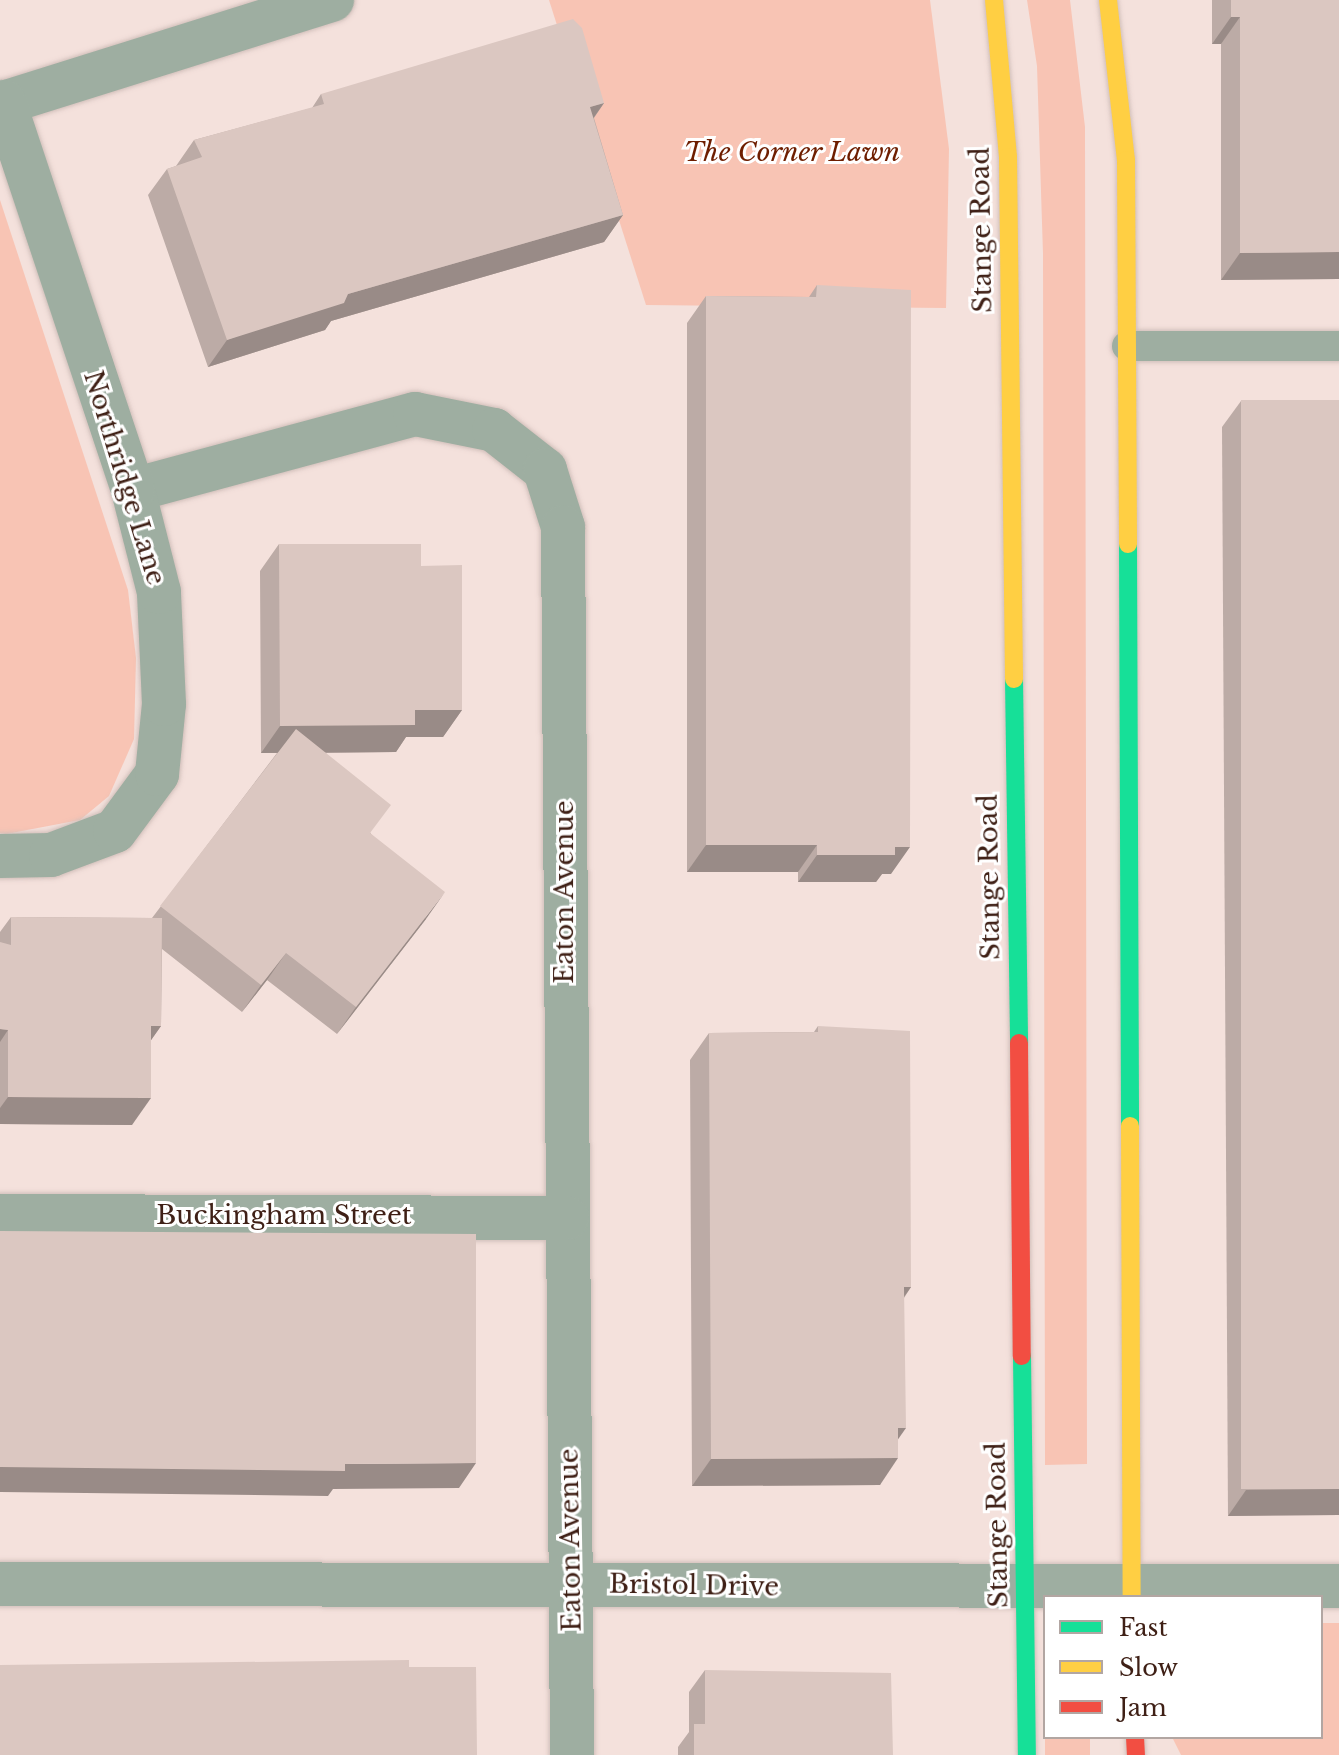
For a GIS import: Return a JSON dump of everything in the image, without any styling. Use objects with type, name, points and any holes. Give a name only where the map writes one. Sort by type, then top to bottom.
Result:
[{"type":"main road","name":"Stange Road","points":[[994,0],[1008,157],[1027,1755]]},
{"type":"main road","points":[[1108,0],[1126,160],[1132,1592]]},
{"type":"street","points":[[2,103],[308,4]]},
{"type":"street","name":"Northridge Lane","points":[[0,856],[51,855],[115,831],[157,774],[164,704],[159,592],[133,490],[2,103]]},
{"type":"street","name":"Eaton Avenue","points":[[133,490],[415,414],[494,430],[545,470],[563,527],[572,1755]]},
{"type":"street","name":"Buckingham Street","points":[[0,1216],[567,1218]]},
{"type":"street","name":"Bristol Drive","points":[[0,1584],[572,1584],[1132,1592],[1339,1586]]},
{"type":"lane","points":[[1127,346],[1339,346]]},
{"type":"green space","name":"The Corner Lawn","points":[[549,0],[930,0],[949,149],[946,308],[646,305]]},
{"type":"green space","points":[[1027,0],[1070,0],[1085,127],[1087,1464],[1045,1465],[1043,254],[1037,66]]},
{"type":"green space","points":[[0,200],[128,590],[136,658],[134,739],[109,796],[80,820],[6,834],[0,833]]},
{"type":"green space","points":[[1323,1623],[1339,1623],[1339,1755],[1181,1755],[1173,1739],[1323,1739]]},
{"type":"green space","points":[[1045,1739],[1090,1739],[1090,1755],[1045,1755]]},
{"type":"building","points":[[1231,0],[1339,0],[1339,252],[1240,253],[1240,17],[1231,17]]},
{"type":"building","points":[[573,19],[582,28],[604,103],[590,107],[623,215],[348,294],[344,303],[227,340],[167,169],[202,157],[194,140],[324,104],[321,94]]},
{"type":"building","points":[[817,285],[911,290],[910,847],[895,847],[895,855],[817,855],[817,845],[706,845],[706,296],[816,297]]},
{"type":"building","points":[[1241,400],[1339,400],[1339,1489],[1241,1489]]},
{"type":"building","points":[[279,544],[421,544],[421,566],[462,565],[462,710],[415,710],[415,725],[280,726]]},
{"type":"building","points":[[296,729],[391,805],[370,833],[445,892],[356,1007],[286,953],[261,985],[160,906]]},
{"type":"building","points":[[11,917],[162,918],[161,1026],[151,1026],[151,1098],[8,1097],[8,1030],[0,1029],[0,942],[11,945]]},
{"type":"building","points":[[818,1026],[910,1031],[911,1287],[904,1287],[906,1428],[898,1428],[898,1458],[711,1459],[709,1033],[818,1032]]},
{"type":"building","points":[[0,1231],[476,1234],[476,1463],[345,1464],[345,1471],[0,1467]]},
{"type":"building","points":[[409,1660],[409,1667],[476,1667],[477,1755],[0,1755],[0,1665]]},
{"type":"building","points":[[705,1670],[891,1673],[893,1755],[694,1755],[694,1724],[705,1724]]},
{"type":"traffic: fast","points":[[1128,544],[1130,1126]]},
{"type":"traffic: fast","points":[[1014,679],[1019,1043]]},
{"type":"traffic: fast","points":[[1022,1356],[1027,1755]]},
{"type":"traffic: slow","points":[[994,0],[1008,157],[1014,679]]},
{"type":"traffic: slow","points":[[1108,0],[1126,160],[1128,544]]},
{"type":"traffic: slow","points":[[1130,1126],[1132,1595]]},
{"type":"traffic: jam","points":[[1019,1043],[1022,1356]]},
{"type":"traffic: jam","points":[[1135,1739],[1136,1755]]}]
